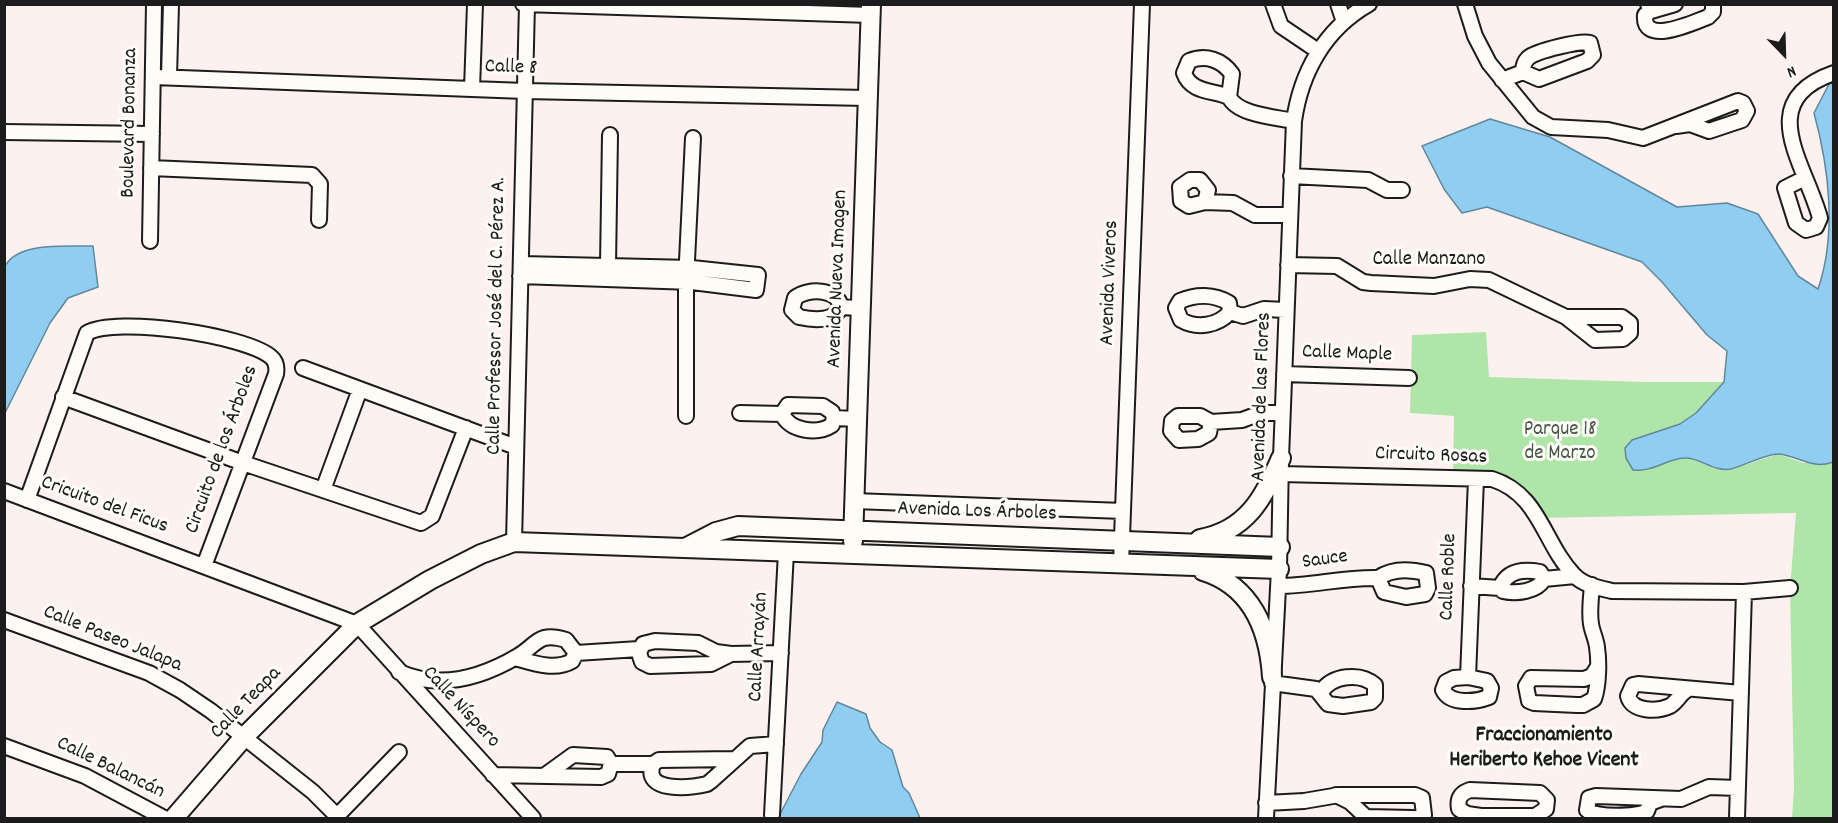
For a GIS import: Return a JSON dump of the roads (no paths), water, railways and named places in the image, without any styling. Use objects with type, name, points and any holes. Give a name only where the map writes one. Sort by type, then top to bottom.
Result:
[{"type":"street","name":"Boulevard Bonanza","points":[[150,242],[154,4]]},
{"type":"street","name":"Boulevard Bonanza","points":[[169,77],[171,4]]},
{"type":"street","points":[[472,89],[475,4]]},
{"type":"street","name":"Avenida Viveros","points":[[1121,564],[1142,4]]},
{"type":"street","points":[[1273,4],[1281,26],[1318,51]]},
{"type":"street","points":[[1338,4],[1344,22]]},
{"type":"street","name":"Avenida de las Flores","points":[[1266,819],[1279,578],[1282,413],[1294,120],[1300,88],[1318,51],[1344,22],[1369,4]]},
{"type":"street","points":[[1465,4],[1484,54],[1535,120],[1556,129],[1596,128],[1640,138],[1676,126]]},
{"type":"street","points":[[1675,4],[1649,8],[1645,22],[1648,27],[1662,32],[1708,17],[1713,12],[1713,4]]},
{"type":"street","points":[[525,91],[526,5],[871,10]]},
{"type":"street","name":"Avenida Nueva Imagen","points":[[853,555],[857,419],[850,308],[867,98],[871,10]]},
{"type":"street","points":[[1502,80],[1523,72],[1539,79],[1587,61],[1593,56],[1593,49],[1590,43],[1580,41],[1533,56],[1524,64],[1523,72]]},
{"type":"street","points":[[1804,176],[1789,128],[1791,107],[1804,87],[1833,73]]},
{"type":"street","name":"Calle 8","points":[[154,77],[525,91],[867,98]]},
{"type":"street","name":"Calle Professor José del C. Pérez A.","points":[[514,542],[525,91]]},
{"type":"street","points":[[1229,97],[1236,105],[1256,113],[1294,120]]},
{"type":"street","points":[[4,132],[152,134]]},
{"type":"street","points":[[610,135],[615,269]]},
{"type":"street","points":[[686,416],[686,274],[693,138]]},
{"type":"street","points":[[151,168],[312,175],[320,184],[319,220]]},
{"type":"street","points":[[1291,176],[1368,180],[1387,190],[1402,190]]},
{"type":"street","points":[[1205,202],[1236,204],[1255,215],[1290,215]]},
{"type":"street","name":"Calle Manzano","points":[[1288,265],[1336,266],[1363,282],[1371,283],[1434,286],[1470,279],[1490,280],[1566,317]]},
{"type":"street","points":[[520,270],[615,269],[686,274]]},
{"type":"street","points":[[1230,312],[1244,316],[1264,309],[1286,310]]},
{"type":"street","name":"Circuito de los Árboles","points":[[27,500],[83,339],[90,331],[104,328],[210,333],[269,356],[277,366],[276,374],[204,566]]},
{"type":"street","points":[[303,368],[516,447]]},
{"type":"street","name":"Calle Maple","points":[[1284,374],[1409,378]]},
{"type":"street","points":[[323,490],[360,389]]},
{"type":"street","points":[[63,397],[243,463],[419,523],[428,521],[466,428]]},
{"type":"street","points":[[788,405],[823,406],[832,412],[834,418],[832,425],[825,429],[800,429],[789,424],[782,414],[788,405]]},
{"type":"street","points":[[1211,422],[1242,420],[1261,412],[1282,413]]},
{"type":"street","points":[[740,413],[782,414]]},
{"type":"street","points":[[834,418],[857,419]]},
{"type":"street","points":[[1162,542],[1206,538],[1242,521],[1261,499],[1281,466]]},
{"type":"street","name":"Circuito Rosas","points":[[1281,466],[1492,479],[1516,490],[1532,509],[1575,576],[1592,585],[1612,591],[1744,592],[1790,588]]},
{"type":"street","name":"Calle Roble","points":[[1467,676],[1476,479]]},
{"type":"street","name":"Cricuito del Ficus","points":[[4,491],[357,624]]},
{"type":"street","points":[[854,501],[1123,511]]},
{"type":"street","name":"Avenida Los Árboles","points":[[677,549],[696,544],[727,528],[738,526],[1280,547]]},
{"type":"street","points":[[1049,538],[1049,561]]},
{"type":"street","name":"Avenida Los Árboles","points":[[357,624],[380,608],[450,570],[492,549],[514,542],[1187,566],[1279,578]]},
{"type":"street","name":"Calle Arrayán","points":[[772,815],[786,552]]},
{"type":"street","points":[[1187,566],[1223,579],[1251,605],[1267,636],[1272,680],[1321,692]]},
{"type":"street","points":[[1500,588],[1506,578],[1515,572],[1540,572],[1545,579]]},
{"type":"street","points":[[1471,586],[1500,588],[1511,592],[1524,591],[1542,583],[1545,579],[1575,576]]},
{"type":"street","name":"Sauce","points":[[1279,578],[1310,586],[1347,577],[1378,578]]},
{"type":"street","points":[[1592,585],[1591,624],[1597,643],[1597,669],[1596,696],[1583,705],[1534,703],[1527,696],[1526,686],[1531,678],[1584,679],[1592,676],[1597,669]]},
{"type":"street","points":[[1737,819],[1744,592]]},
{"type":"street","name":"Calle Paseo Jalapa","points":[[4,620],[164,681],[211,711],[320,797],[338,817]]},
{"type":"street","name":"Calle Níspero","points":[[357,624],[533,819]]},
{"type":"street","name":"Calle Teapa","points":[[174,819],[244,737],[357,624]]},
{"type":"street","points":[[397,670],[419,678],[458,680],[486,673],[515,658],[532,643],[547,638],[566,640],[576,653]]},
{"type":"street","points":[[576,653],[639,649],[648,642],[698,643],[716,652],[731,654],[781,653]]},
{"type":"street","points":[[639,649],[642,662],[650,666],[711,664],[731,654]]},
{"type":"street","points":[[515,658],[538,664],[563,665],[572,661],[576,653]]},
{"type":"street","points":[[1687,690],[1741,693]]},
{"type":"street","points":[[653,764],[653,780],[660,785],[701,785],[711,781],[750,746],[776,744]]},
{"type":"street","name":"Calle Balancán","points":[[4,746],[85,776],[164,819]]},
{"type":"street","points":[[338,817],[399,752]]},
{"type":"street","points":[[493,775],[544,776],[601,777],[608,774],[611,764],[607,757],[573,755],[544,776]]},
{"type":"street","points":[[611,764],[653,764],[659,760],[735,759]]},
{"type":"street","points":[[1660,799],[1685,799],[1709,787],[1738,788]]},
{"type":"street","points":[[1470,790],[1540,793],[1547,800],[1546,809],[1535,816],[1481,817],[1467,814],[1460,809],[1459,798],[1462,793],[1470,790]]},
{"type":"street","points":[[1266,803],[1304,801],[1335,795],[1419,796],[1425,807],[1424,815],[1415,819],[1366,817],[1350,802],[1335,795]]},
{"type":"water","points":[[1833,83],[1833,462],[1813,464],[1779,454],[1731,469],[1719,469],[1698,461],[1680,458],[1648,469],[1633,470],[1626,458],[1625,448],[1632,440],[1680,424],[1696,413],[1724,382],[1727,351],[1707,335],[1642,262],[1487,207],[1462,213],[1444,189],[1422,146],[1490,119],[1550,137],[1677,207],[1727,203],[1758,214],[1798,276],[1818,289],[1828,246],[1829,201],[1824,156],[1814,113],[1829,84]]},
{"type":"water","points":[[93,246],[98,287],[68,298],[50,323],[5,413],[5,266],[21,252],[32,249]]},
{"type":"water","points":[[837,702],[866,714],[870,728],[880,742],[892,750],[903,787],[909,793],[920,818],[778,818],[801,774],[822,742],[823,730]]},
{"type":"district","name":"Fraccionamiento Heriberto Kehoe Vicent","points":[[1544,750]]},
{"type":"park label","name":"Parque 18 de Marzo","points":[[1560,443]]}]
